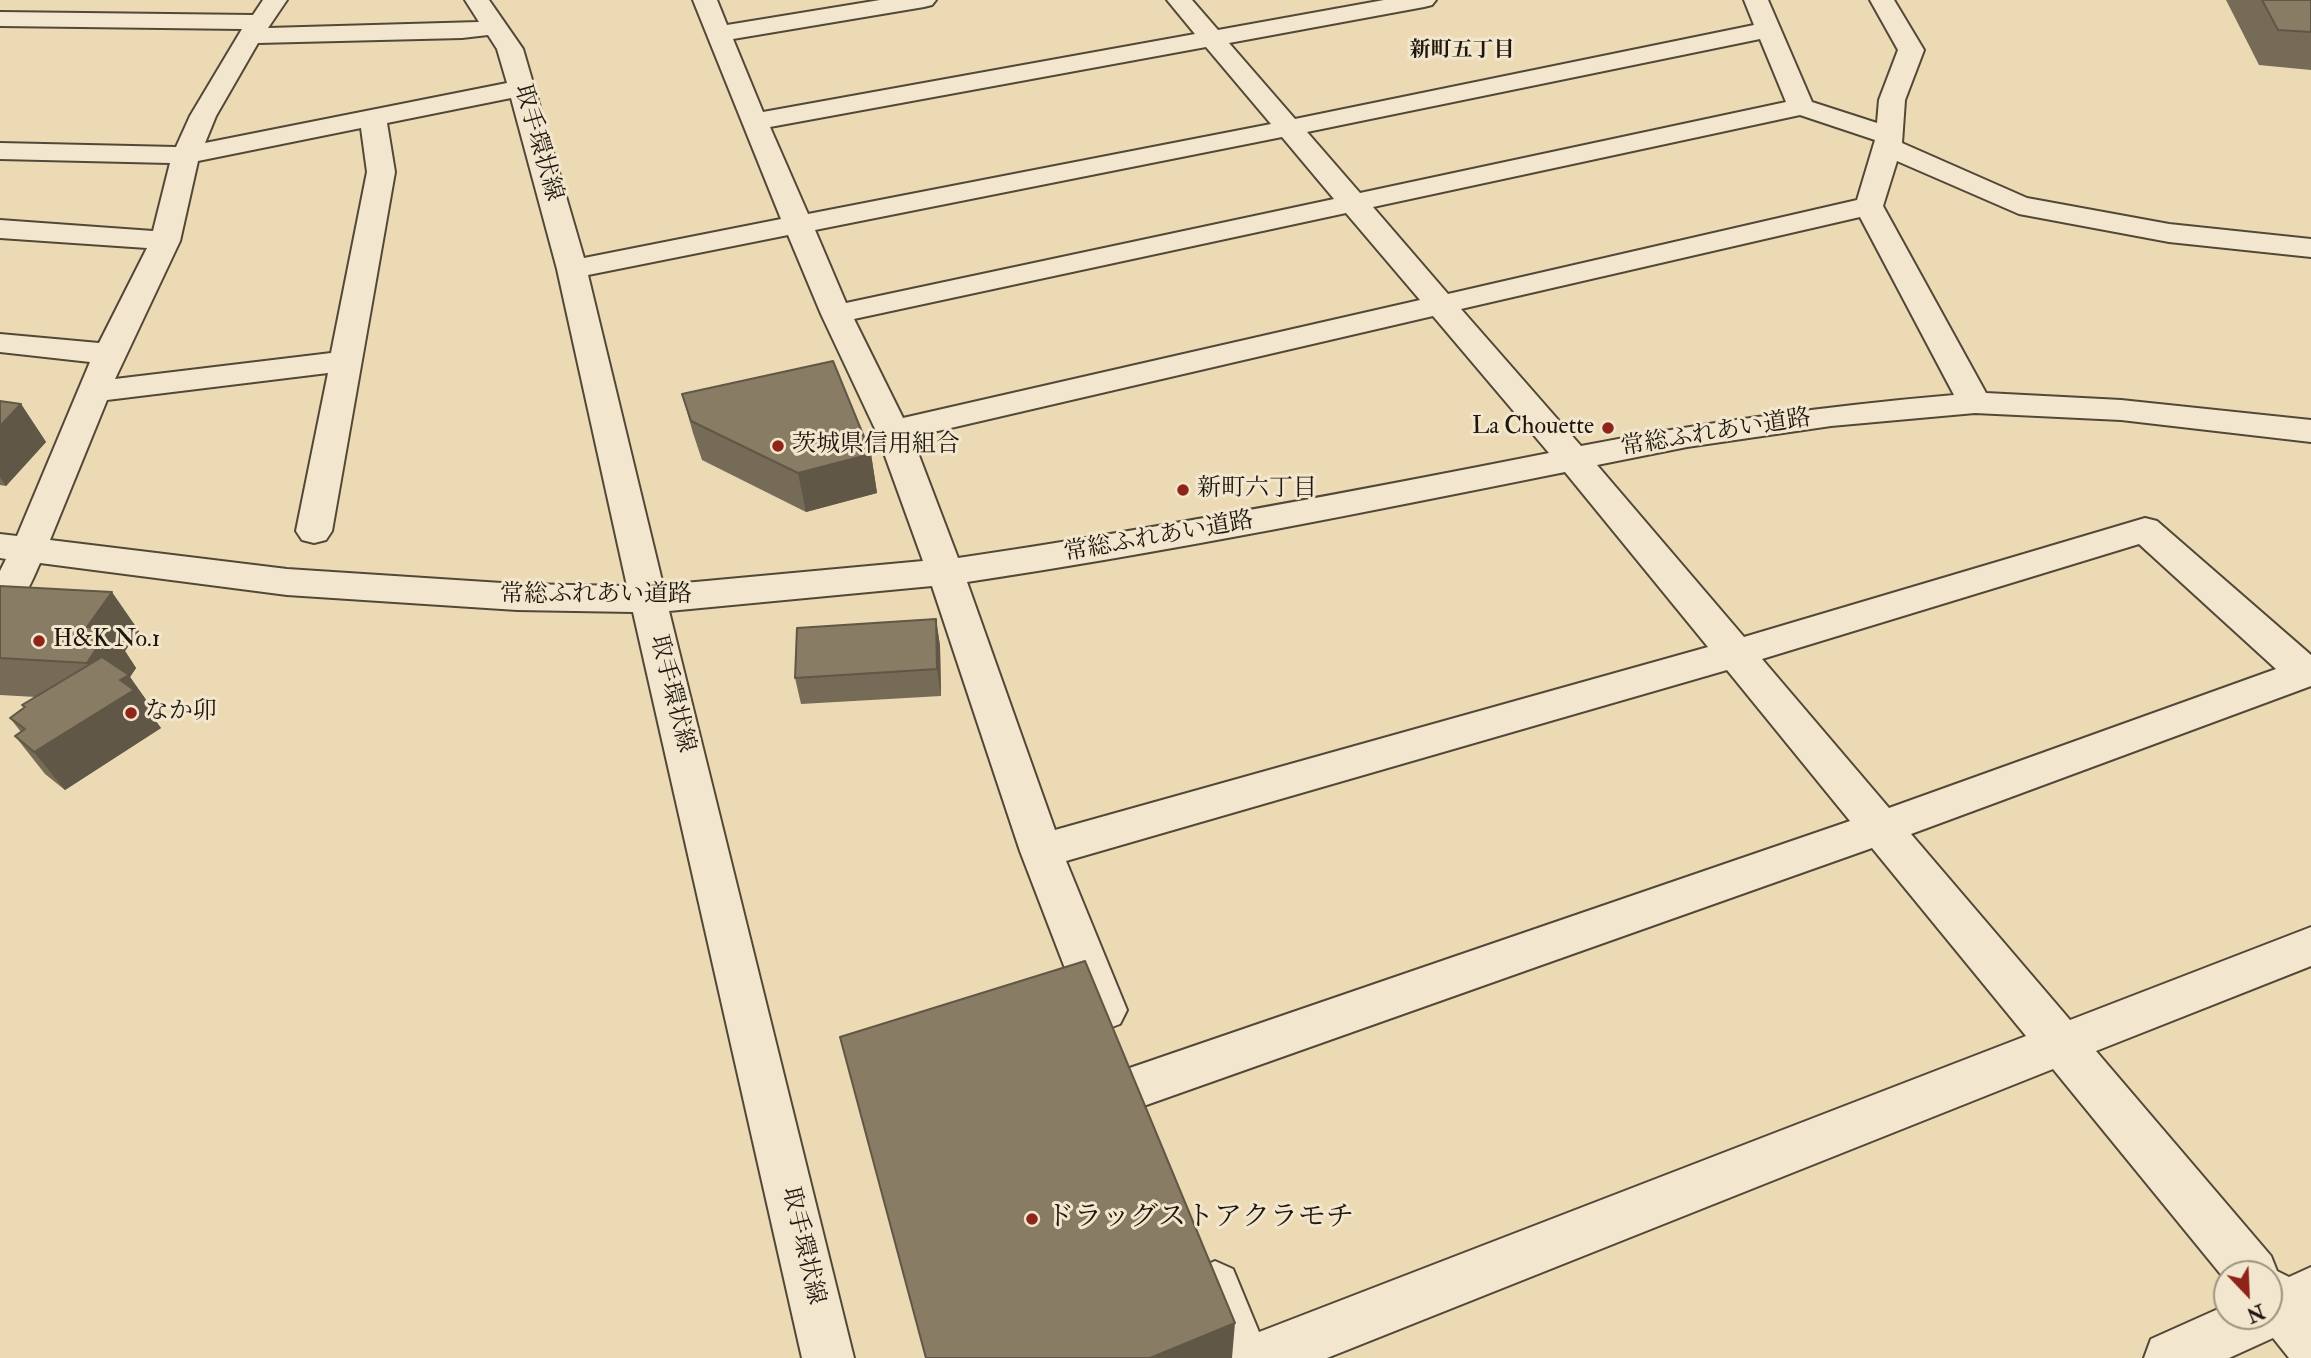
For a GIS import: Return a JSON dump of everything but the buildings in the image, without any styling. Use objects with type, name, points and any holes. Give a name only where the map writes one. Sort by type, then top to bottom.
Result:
[{"type":"street","points":[[705,0],[836,314],[893,431],[946,572],[1041,851],[1143,1106],[1880,828],[2308,672],[2145,530],[1734,653],[1041,851]]},
{"type":"street","points":[[719,34],[924,0]]},
{"type":"street","points":[[1179,0],[1573,460],[2241,1260]]},
{"type":"street","points":[[754,122],[1213,39],[1376,4],[1424,0]]},
{"type":"street","points":[[1756,0],[1766,30],[1801,107]]},
{"type":"street","points":[[1882,0],[1911,50],[1892,100],[1888,142],[1869,206],[1975,403]]},
{"type":"street","points":[[0,19],[262,19],[462,31],[487,13]]},
{"type":"street","name":"取手環状線","points":[[487,13],[510,49],[572,269],[828,1358]]},
{"type":"street","points":[[0,599],[11,587],[14,548],[165,241],[186,155],[203,116],[262,19]]},
{"type":"street","points":[[572,269],[1289,128],[1766,30]]},
{"type":"street","points":[[0,151],[186,155],[522,88]]},
{"type":"street","points":[[836,314],[1801,107],[1888,142],[2019,205],[2169,233],[2311,248]]},
{"type":"street","points":[[314,531],[381,172],[373,118]]},
{"type":"street","points":[[893,431],[1869,206]]},
{"type":"street","points":[[0,229],[165,241]]},
{"type":"street","points":[[0,343],[109,354]]},
{"type":"street","points":[[93,392],[346,361]]},
{"type":"street","name":"常総ふれあい道路","points":[[14,548],[288,582],[517,597],[648,599],[946,572],[1117,547],[1290,516],[1700,434],[1831,416],[1975,403],[2121,410],[2311,431]]},
{"type":"street","points":[[1261,1358],[2311,946]]},
{"type":"street","points":[[1202,1255],[1243,1358]]},
{"type":"street","points":[[2170,1358],[2229,1330]]},
{"type":"place","name":"La Chouette","points":[[1608,428]]},
{"type":"place","name":"茨城県信用組合","points":[[778,446]]},
{"type":"place","name":"新町六丁目","points":[[1183,490]]},
{"type":"place","name":"H&K No.1","points":[[39,641]]},
{"type":"place","name":"なか卯","points":[[131,713]]},
{"type":"place","name":"ドラッグストアクラモチ","points":[[1032,1219]]},
{"type":"district","name":"新町五丁目","points":[[1462,51]]}]
